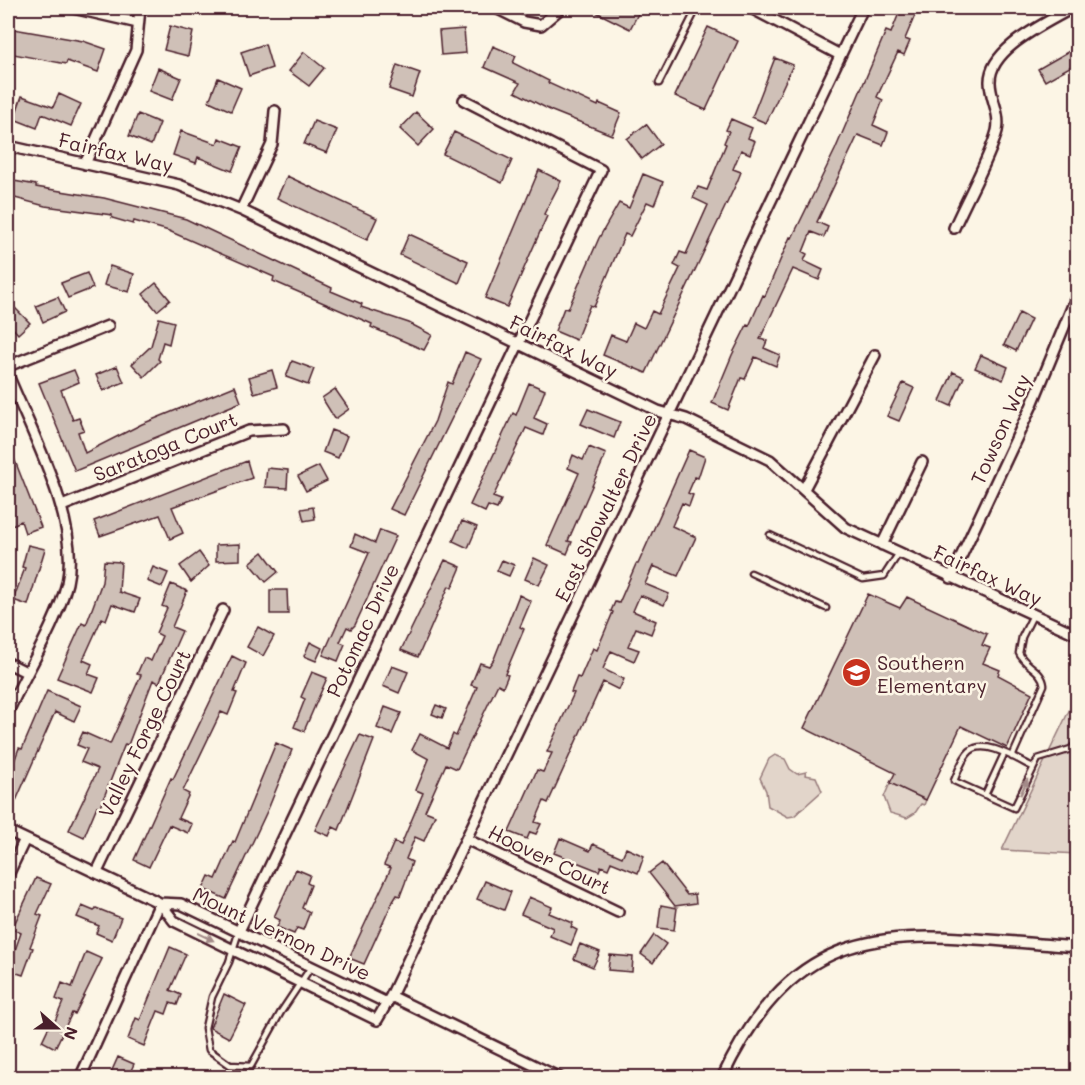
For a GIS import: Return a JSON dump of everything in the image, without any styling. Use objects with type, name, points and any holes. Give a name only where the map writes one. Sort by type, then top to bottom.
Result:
[{"type":"street","points":[[73,8],[138,23]]},
{"type":"street","points":[[85,164],[136,51],[141,8]]},
{"type":"street","points":[[496,8],[524,22],[541,25],[561,8]]},
{"type":"street","points":[[751,8],[840,55]]},
{"type":"street","name":"East Showalter Drive","points":[[377,1020],[466,839],[863,8]]},
{"type":"street","points":[[954,228],[996,132],[998,112],[990,82],[996,61],[1015,42],[1072,8]]},
{"type":"street","name":"Potomac Drive","points":[[239,931],[601,170],[464,100]]},
{"type":"street","points":[[241,210],[272,144],[275,111]]},
{"type":"street","name":"Fairfax Way","points":[[8,147],[178,185],[241,210],[518,344],[669,414],[686,419],[749,448],[770,460],[846,528],[1077,635]]},
{"type":"street","name":"Towson Way","points":[[951,578],[1030,407],[1077,293]]},
{"type":"street","points":[[8,366],[108,326]]},
{"type":"street","points":[[804,489],[875,355]]},
{"type":"street","points":[[8,375],[62,506],[70,539],[67,583],[8,712]]},
{"type":"street","name":"Saratoga Court","points":[[62,506],[249,431],[284,429]]},
{"type":"street","points":[[882,545],[922,462]]},
{"type":"street","name":"Valley Forge Court","points":[[97,872],[223,610]]},
{"type":"street","points":[[8,663],[26,672]]},
{"type":"street","name":"Mount Vernon Drive","points":[[8,831],[160,903],[181,904],[312,966],[560,1077]]},
{"type":"street","points":[[8,875],[25,839]]},
{"type":"street","name":"Hoover Court","points":[[466,839],[618,912]]},
{"type":"street","points":[[80,1077],[160,903]]},
{"type":"street","name":"Mount Vernon Drive","points":[[160,903],[174,921],[377,1020]]},
{"type":"street","points":[[722,1077],[735,1050],[771,997],[788,981],[824,957],[865,942],[909,936],[1077,947]]},
{"type":"lane","points":[[514,17],[519,8]]},
{"type":"lane","points":[[659,83],[697,8]]},
{"type":"lane","points":[[770,535],[863,579],[884,576],[899,553]]},
{"type":"lane","points":[[751,573],[826,608]]},
{"type":"lane","points":[[1012,758],[1044,685],[1040,673],[1026,664],[1019,653],[1022,637],[1033,615]]},
{"type":"lane","points":[[1033,767],[1004,754],[976,747],[964,758],[954,781],[1014,808],[1033,767],[1043,756],[1071,749],[1077,742]]},
{"type":"lane","points":[[985,795],[1004,754]]},
{"type":"lane","points":[[239,931],[212,997],[205,1028],[209,1050],[230,1065],[251,1066],[267,1042],[281,1012],[312,966]]},
{"type":"shaded area","points":[[1077,694],[1077,854],[1002,850]]},
{"type":"shaded area","points":[[775,755],[785,759],[790,769],[797,774],[806,772],[805,775],[816,777],[822,791],[794,816],[788,817],[768,806],[766,791],[760,778],[769,759]]},
{"type":"shaded area","points":[[890,783],[926,800],[924,805],[921,804],[915,813],[907,818],[890,813],[884,797]]},
{"type":"building","points":[[588,8],[641,8],[630,29]]},
{"type":"building","points":[[901,8],[918,8],[905,39],[910,41],[904,55],[898,52],[877,97],[883,100],[873,125],[888,132],[883,145],[858,135],[817,222],[828,227],[824,237],[811,232],[803,252],[807,254],[804,261],[823,270],[819,280],[793,269],[760,339],[767,341],[764,348],[780,355],[776,366],[755,357],[745,379],[741,378],[728,410],[712,403],[732,355],[763,295],[765,296],[790,237],[792,238],[835,150],[886,31],[891,33]]},
{"type":"building","points":[[170,26],[193,32],[188,56],[164,50]]},
{"type":"building","points":[[708,27],[738,41],[706,110],[675,96]]},
{"type":"building","points":[[8,28],[83,41],[106,49],[98,72],[67,61],[66,64],[8,53]]},
{"type":"building","points":[[464,29],[466,53],[441,55],[439,31]]},
{"type":"building","points":[[265,44],[272,68],[249,76],[241,52]]},
{"type":"building","points":[[493,46],[516,56],[513,63],[549,81],[548,83],[598,106],[599,103],[621,113],[612,135],[552,111],[515,92],[520,83],[484,67]]},
{"type":"building","points":[[1073,49],[1077,63],[1045,81],[1038,69]]},
{"type":"building","points":[[304,52],[324,68],[309,86],[289,71]]},
{"type":"building","points":[[775,58],[793,65],[766,123],[752,117]]},
{"type":"building","points":[[397,65],[420,73],[412,97],[389,89]]},
{"type":"building","points":[[158,68],[181,78],[172,100],[149,91]]},
{"type":"building","points":[[218,78],[241,88],[231,111],[209,101]]},
{"type":"building","points":[[59,94],[81,104],[71,126],[42,114],[37,128],[14,119],[22,96],[53,107]]},
{"type":"building","points":[[416,112],[434,129],[418,146],[400,129]]},
{"type":"building","points":[[138,114],[160,123],[151,145],[129,136]]},
{"type":"building","points":[[731,119],[752,128],[748,138],[755,141],[750,154],[741,150],[733,169],[741,172],[737,182],[646,373],[603,355],[611,335],[626,341],[634,323],[644,328],[652,311],[658,314],[680,268],[674,265],[680,252],[686,254],[708,205],[693,198],[698,187],[707,190],[726,144],[724,143],[729,131],[726,130]]},
{"type":"building","points":[[314,121],[337,130],[327,153],[304,144]]},
{"type":"building","points":[[646,124],[661,144],[642,159],[627,139]]},
{"type":"building","points":[[181,131],[217,144],[219,138],[242,147],[232,171],[198,157],[196,163],[173,155]]},
{"type":"building","points":[[454,132],[512,160],[502,183],[443,154]]},
{"type":"building","points":[[539,170],[561,181],[544,214],[547,216],[507,307],[485,298]]},
{"type":"building","points":[[643,174],[663,182],[654,205],[647,202],[630,236],[625,234],[594,307],[590,305],[576,340],[555,331],[564,308],[568,309],[599,238],[619,203],[629,208]]},
{"type":"building","points":[[287,176],[377,218],[367,240],[277,198]]},
{"type":"building","points":[[14,181],[36,185],[36,187],[104,198],[186,219],[332,288],[331,291],[362,304],[361,307],[409,323],[432,335],[424,350],[371,327],[372,324],[273,281],[274,277],[169,231],[134,221],[133,224],[112,218],[112,215],[45,206],[11,197]]},
{"type":"building","points":[[409,234],[468,261],[459,283],[400,255]]},
{"type":"building","points":[[110,266],[134,274],[129,292],[104,285]]},
{"type":"building","points":[[87,273],[93,288],[68,298],[61,283]]},
{"type":"building","points":[[156,283],[170,300],[157,311],[143,294]]},
{"type":"building","points":[[58,297],[65,312],[43,322],[36,306]]},
{"type":"building","points":[[13,306],[30,323],[18,334],[8,323],[8,312]]},
{"type":"building","points":[[1019,313],[1031,319],[1016,351],[1004,345]]},
{"type":"building","points":[[159,318],[174,322],[169,344],[163,342],[158,359],[160,361],[144,377],[132,364],[151,346]]},
{"type":"building","points":[[465,352],[481,359],[404,515],[390,509],[435,421],[448,382],[452,384]]},
{"type":"building","points":[[981,355],[1008,367],[1003,380],[975,368]]},
{"type":"building","points":[[292,361],[314,369],[308,385],[286,377]]},
{"type":"building","points":[[117,366],[124,382],[103,391],[96,375]]},
{"type":"building","points":[[74,370],[79,382],[61,390],[73,420],[79,418],[84,430],[78,432],[85,453],[142,424],[235,386],[241,402],[75,471],[39,383]]},
{"type":"building","points":[[272,370],[277,387],[254,393],[249,377]]},
{"type":"building","points":[[953,372],[964,377],[951,406],[940,401]]},
{"type":"building","points":[[529,383],[545,390],[534,418],[547,424],[543,435],[526,428],[493,497],[501,500],[497,509],[488,506],[485,512],[470,505],[513,413],[516,415]]},
{"type":"building","points":[[903,383],[914,388],[899,421],[887,416]]},
{"type":"building","points":[[335,389],[349,409],[335,419],[322,398]]},
{"type":"building","points":[[588,409],[620,422],[614,438],[581,424]]},
{"type":"building","points":[[331,430],[347,436],[338,458],[323,452]]},
{"type":"building","points":[[8,443],[41,527],[25,533],[21,521],[8,527]]},
{"type":"building","points":[[589,447],[606,454],[568,541],[572,542],[567,554],[547,545],[579,473],[568,468],[573,455],[583,460]]},
{"type":"building","points":[[689,450],[705,457],[698,478],[695,477],[688,493],[693,495],[689,506],[682,503],[672,526],[696,537],[678,576],[653,566],[645,584],[669,594],[664,605],[640,595],[633,611],[656,621],[651,634],[636,628],[628,646],[639,650],[634,661],[611,651],[603,669],[624,679],[619,690],[603,682],[548,803],[544,801],[535,822],[541,824],[536,834],[530,832],[527,839],[509,832],[537,770],[543,772],[552,753],[547,752],[574,693],[571,692],[577,677],[580,678],[593,648],[597,650],[615,602],[619,603],[638,564]]},
{"type":"building","points":[[247,461],[252,478],[172,507],[183,533],[170,539],[160,515],[100,536],[94,521]]},
{"type":"building","points":[[319,466],[327,481],[306,491],[298,476]]},
{"type":"building","points":[[267,468],[288,470],[287,488],[265,487]]},
{"type":"building","points":[[313,507],[315,519],[304,521],[301,509]]},
{"type":"building","points":[[462,521],[477,527],[468,548],[453,541]]},
{"type":"building","points":[[380,530],[396,536],[355,625],[351,629],[347,627],[340,642],[345,644],[338,661],[323,655],[369,553],[351,546],[355,534],[375,543]]},
{"type":"building","points":[[240,544],[240,560],[216,561],[216,545]]},
{"type":"building","points":[[28,545],[45,549],[28,605],[13,600],[25,568],[22,567]]},
{"type":"building","points":[[199,552],[209,566],[191,582],[180,566]]},
{"type":"building","points":[[263,552],[278,572],[266,582],[250,563]]},
{"type":"building","points":[[534,558],[549,565],[539,585],[525,579]]},
{"type":"building","points":[[445,560],[461,567],[452,588],[449,586],[418,657],[401,650]]},
{"type":"building","points":[[502,560],[514,565],[509,576],[497,571]]},
{"type":"building","points":[[104,561],[121,562],[119,592],[140,599],[135,612],[112,604],[106,620],[102,618],[83,660],[92,664],[88,674],[99,678],[93,692],[57,678],[82,623],[86,625],[102,582]]},
{"type":"building","points":[[153,567],[168,573],[162,587],[147,581]]},
{"type":"building","points":[[171,584],[187,591],[172,627],[182,631],[159,683],[153,680],[128,745],[125,744],[100,807],[97,806],[84,837],[69,830],[98,769],[81,762],[87,749],[77,745],[83,732],[110,744],[141,675],[137,674],[144,658],[151,661],[162,636],[156,633],[167,608],[162,606]]},
{"type":"building","points":[[270,590],[287,590],[288,614],[270,614]]},
{"type":"building","points":[[868,594],[900,608],[907,597],[987,634],[982,645],[990,648],[983,663],[1000,670],[998,675],[1032,693],[1007,748],[961,726],[926,800],[890,783],[895,773],[804,728]]},
{"type":"building","points":[[519,595],[531,601],[520,627],[524,629],[505,674],[508,675],[503,687],[498,684],[457,769],[446,764],[425,811],[435,815],[424,841],[415,837],[406,859],[412,862],[400,896],[397,895],[392,903],[364,964],[349,958],[391,868],[384,865],[394,842],[401,845],[423,793],[416,790],[429,759],[412,750],[420,734],[447,748],[453,734],[456,736],[477,687],[471,685],[480,663],[489,666],[494,659]]},
{"type":"building","points":[[258,627],[274,636],[263,656],[247,647]]},
{"type":"building","points":[[310,642],[322,648],[316,661],[304,656]]},
{"type":"building","points":[[232,656],[246,663],[234,692],[237,693],[228,715],[221,712],[183,791],[189,794],[178,818],[192,824],[188,833],[169,825],[149,867],[134,860],[171,778],[173,779]]},
{"type":"building","points":[[392,666],[408,672],[399,693],[383,686]]},
{"type":"building","points":[[312,672],[327,678],[304,731],[294,727],[305,699],[301,697]]},
{"type":"building","points":[[47,691],[81,706],[74,721],[55,712],[15,803],[8,800],[8,778],[19,748],[22,749]]},
{"type":"building","points":[[436,705],[446,709],[442,718],[432,714]]},
{"type":"building","points":[[385,707],[401,713],[392,734],[377,728]]},
{"type":"building","points":[[360,735],[374,740],[339,830],[333,827],[329,836],[315,830]]},
{"type":"building","points":[[276,743],[292,750],[269,807],[226,899],[203,889],[209,876],[216,879],[233,841],[235,842]]},
{"type":"building","points":[[560,838],[590,851],[593,844],[622,857],[626,848],[644,856],[638,873],[611,862],[608,869],[601,866],[599,871],[554,853]]},
{"type":"building","points":[[662,863],[687,895],[695,894],[696,903],[675,906],[649,873]]},
{"type":"building","points":[[296,869],[310,875],[307,883],[311,885],[302,908],[310,912],[303,930],[297,928],[294,934],[277,927],[280,920],[274,917]]},
{"type":"building","points":[[36,878],[51,884],[37,914],[42,916],[30,947],[33,948],[23,975],[8,970],[21,933],[12,929]]},
{"type":"building","points":[[485,881],[511,892],[504,910],[477,899]]},
{"type":"building","points":[[529,897],[552,907],[549,913],[573,923],[571,927],[577,930],[571,945],[550,936],[553,928],[521,914]]},
{"type":"building","points":[[661,905],[677,908],[674,930],[658,928]]},
{"type":"building","points":[[82,906],[94,911],[96,908],[121,918],[112,940],[96,933],[99,926],[77,917]]},
{"type":"building","points":[[654,935],[666,944],[653,963],[641,954]]},
{"type":"building","points":[[580,944],[600,952],[593,967],[574,959]]},
{"type":"building","points":[[170,947],[186,954],[170,990],[181,995],[177,1005],[170,1003],[166,1014],[158,1011],[144,1046],[128,1039],[136,1018],[140,1020]]},
{"type":"building","points":[[86,952],[102,959],[75,1014],[72,1013],[55,1048],[42,1041],[52,1020],[55,1021],[63,1002],[56,999],[62,983],[72,987]]},
{"type":"building","points":[[610,955],[633,957],[632,972],[608,970]]},
{"type":"building","points":[[224,994],[246,1005],[229,1038],[210,1028]]},
{"type":"building","points":[[118,1057],[134,1064],[128,1077],[109,1077]]},
{"type":"place","name":"Southern Elementary","points":[[856,673]]}]
